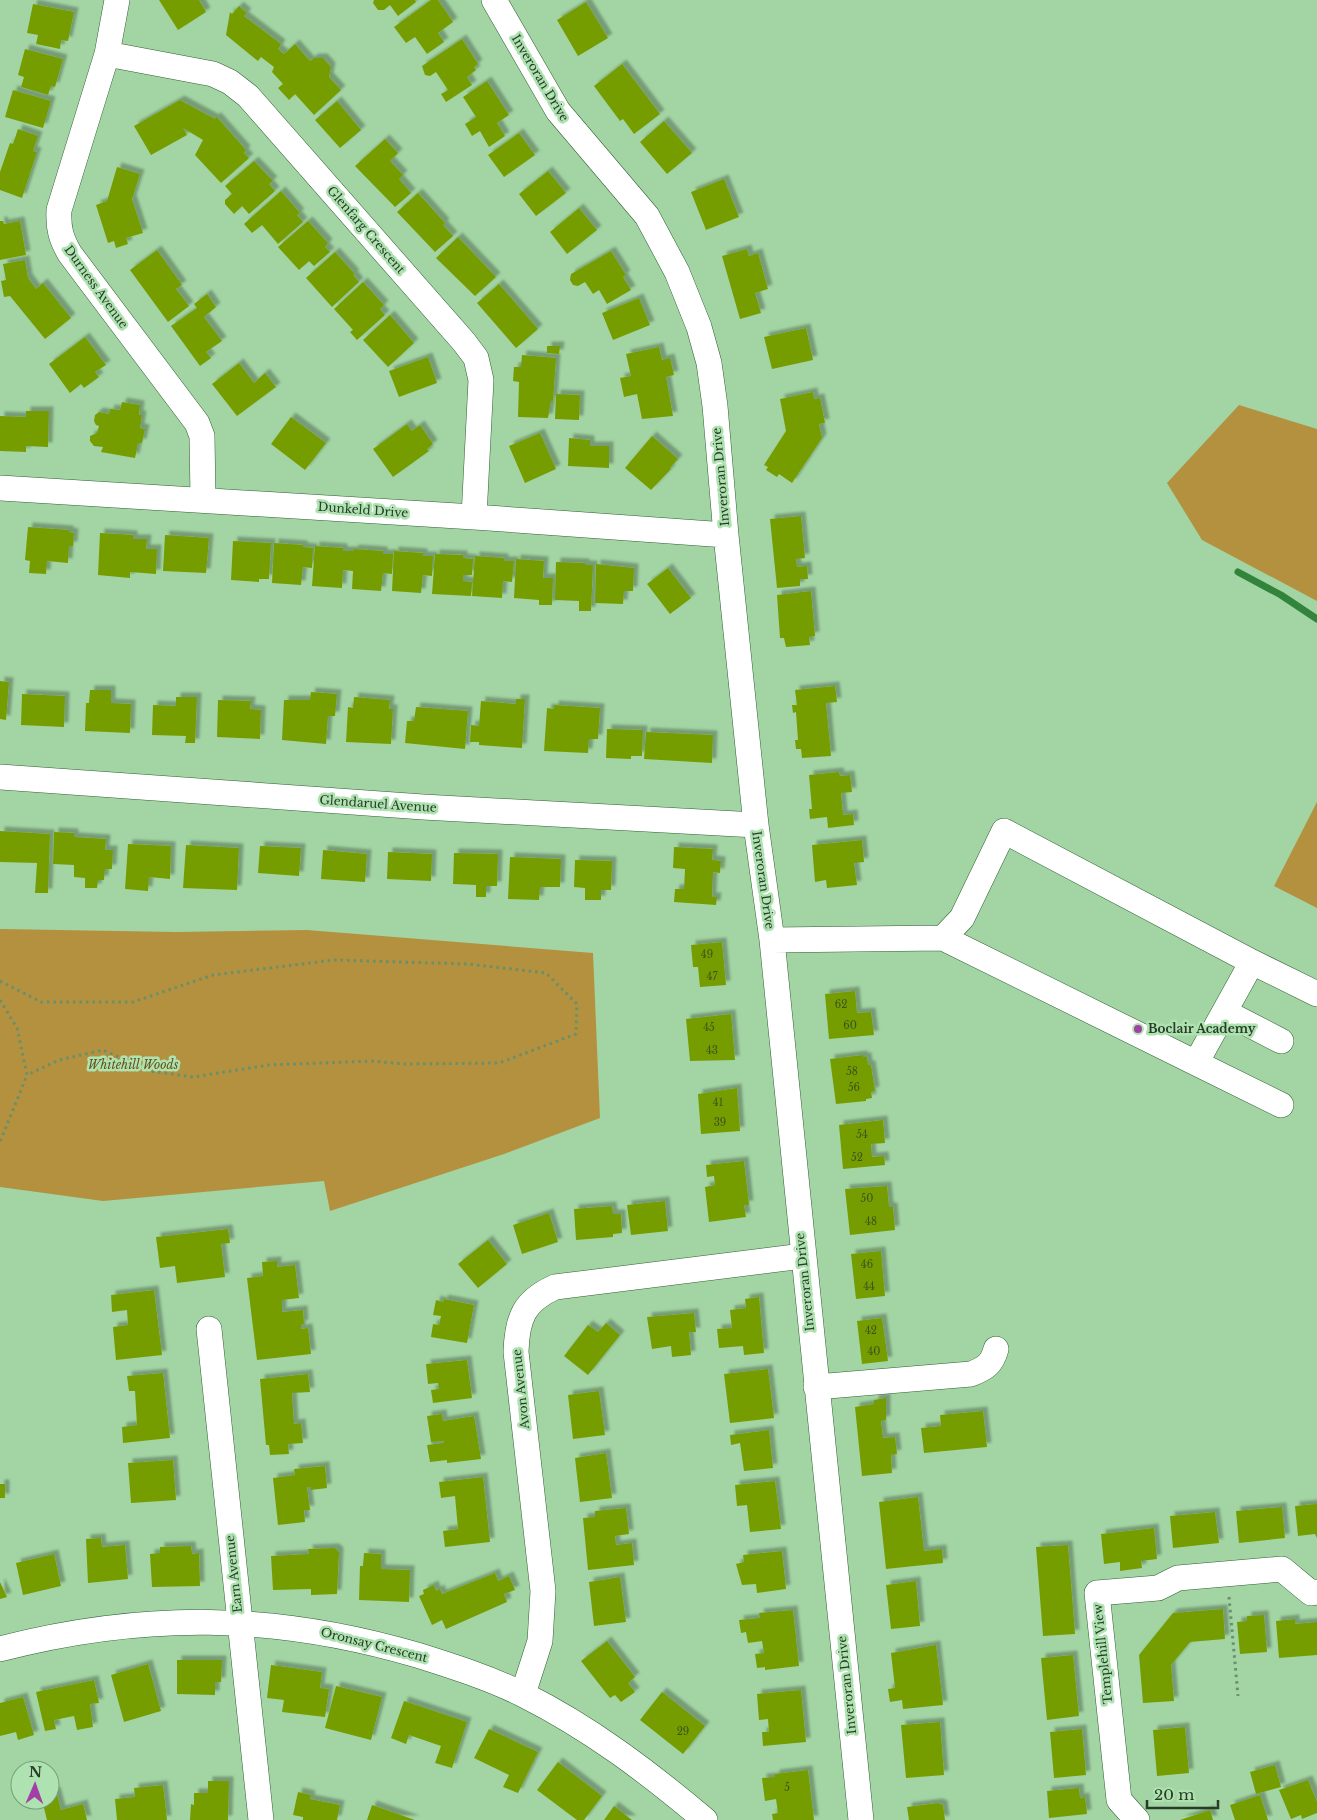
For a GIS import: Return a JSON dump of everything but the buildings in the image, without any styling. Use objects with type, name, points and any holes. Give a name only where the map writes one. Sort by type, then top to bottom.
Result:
[{"type":"street","name":"Durness Avenue","points":[[117,0],[107,54],[59,210],[58,226],[62,241],[70,254],[197,423],[202,436],[202,500]]},
{"type":"street","name":"Inveroran Drive","points":[[494,0],[558,111],[647,216],[677,272],[699,327],[709,363],[715,406],[726,535],[756,825],[772,940],[861,1820]]},
{"type":"street","name":"Glenfarg Crescent","points":[[107,54],[213,74],[230,82],[248,96],[464,342],[476,358],[481,380],[474,517]]},
{"type":"street","name":"Dunkeld Drive","points":[[0,488],[474,517],[726,535]]},
{"type":"street","name":"Glendaruel Avenue","points":[[0,777],[423,807],[756,825]]},
{"type":"street","points":[[943,938],[962,918],[1004,831],[1252,962],[1317,994]]},
{"type":"street","points":[[772,940],[943,938],[1280,1105]]},
{"type":"street","points":[[1196,1063],[1252,962]]},
{"type":"street","points":[[1224,1012],[1281,1041]]},
{"type":"street","name":"Avon Avenue","points":[[523,1694],[540,1641],[544,1591],[516,1352],[520,1320],[527,1306],[538,1294],[555,1287],[803,1256]]},
{"type":"street","name":"Earn Avenue","points":[[210,1328],[261,1820]]},
{"type":"street","points":[[816,1387],[971,1374],[986,1368],[993,1360],[996,1349]]},
{"type":"street","name":"Templehill View","points":[[1137,1820],[1118,1800],[1097,1593],[1158,1588],[1178,1578],[1282,1568],[1312,1593],[1317,1592]]},
{"type":"street","name":"Oronsay Crescent","points":[[0,1649],[50,1636],[109,1627],[176,1622],[239,1622],[285,1626],[385,1646],[449,1665],[523,1694],[603,1740],[667,1788],[705,1820]]},
{"type":"path","points":[[0,981],[40,1002],[133,1002],[213,975],[334,960],[468,964],[546,973],[577,1004],[576,1034],[499,1063],[404,1064],[371,1060],[269,1065],[193,1077],[149,1071],[102,1050],[59,1060],[28,1074]]},
{"type":"path","points":[[0,1000],[16,1028],[28,1074],[0,1142]]},
{"type":"path","points":[[1227,1574],[1238,1696]]},
{"type":"green space","points":[[1239,405],[1317,429],[1317,601],[1202,540],[1167,483]]},
{"type":"green space","points":[[1317,802],[1317,908],[1274,886]]},
{"type":"green space","name":"Whitehill Woods","points":[[0,929],[176,932],[307,930],[593,953],[600,1118],[504,1154],[330,1211],[324,1181],[103,1201],[0,1187]]},
{"type":"waterway","points":[[1238,572],[1281,595],[1317,619]]},
{"type":"place","name":"Boclair Academy","points":[[1138,1029]]}]
